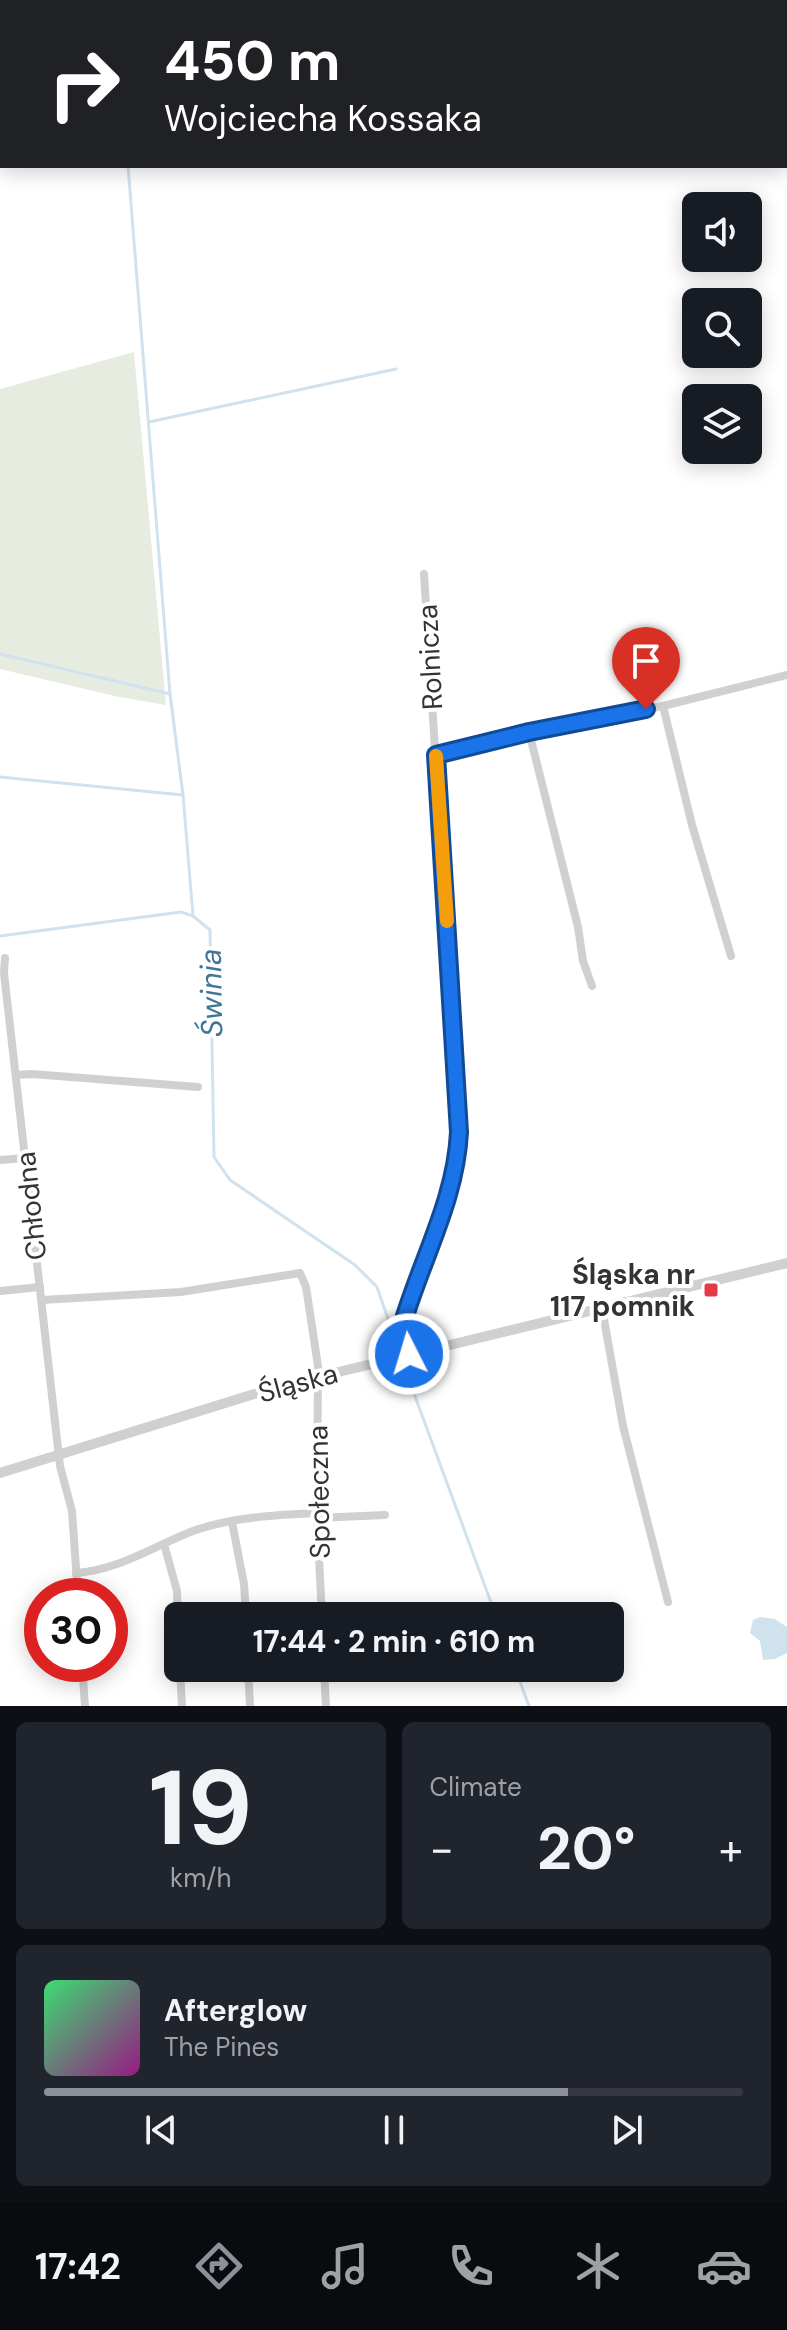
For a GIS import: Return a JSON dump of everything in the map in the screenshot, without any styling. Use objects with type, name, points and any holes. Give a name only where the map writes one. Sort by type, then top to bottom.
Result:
[{"type":"street","name":"Rolnicza","points":[[409,1354],[403,1329],[405,1316],[452,1182],[459,1132],[424,574]]},
{"type":"street","points":[[436,755],[529,732],[663,706],[787,675]]},
{"type":"street","points":[[663,706],[692,825],[731,956]]},
{"type":"street","points":[[529,732],[578,927],[583,961],[592,986]]},
{"type":"street","name":"Chłodna","points":[[5,958],[4,973],[59,1454],[72,1511],[76,1578]]},
{"type":"street","points":[[16,1075],[198,1087]]},
{"type":"street","points":[[0,1160],[26,1158]]},
{"type":"street","name":"Śląska","points":[[0,1473],[318,1377],[787,1263]]},
{"type":"street","name":"Społeczna","points":[[42,1300],[181,1292],[300,1273],[306,1287],[318,1377],[317,1515],[321,1602]]},
{"type":"street","points":[[0,1291],[40,1287]]},
{"type":"street","points":[[602,1308],[623,1426],[668,1602]]},
{"type":"street","points":[[76,1573],[98,1572],[196,1530],[254,1517],[385,1515]]},
{"type":"street","points":[[232,1522],[245,1602]]},
{"type":"street","points":[[164,1544],[177,1602]]},
{"type":"street","points":[[83,1682],[85,1706]]},
{"type":"street","points":[[181,1682],[182,1706]]},
{"type":"street","points":[[249,1682],[250,1706]]},
{"type":"street","points":[[325,1682],[326,1706]]},
{"type":"shaded area","points":[[134,352],[166,705],[0,669],[0,389]]},
{"type":"water","points":[[760,1617],[775,1619],[787,1627],[787,1653],[763,1660],[760,1641],[750,1633],[753,1620]]},
{"type":"waterway","points":[[128,168],[170,694]]},
{"type":"waterway","points":[[149,422],[396,369]]},
{"type":"waterway","name":"Świnia","points":[[0,654],[170,694],[183,795],[193,916],[210,930],[214,1157],[230,1180],[355,1265],[377,1287],[397,1345]]},
{"type":"waterway","points":[[0,777],[183,795]]},
{"type":"waterway","points":[[0,936],[181,912],[193,916]]},
{"type":"waterway","name":"Świnia","points":[[405,1369],[491,1602]]},
{"type":"waterway","name":"Świnia","points":[[520,1682],[529,1706]]},
{"type":"slow traffic","points":[[436,756],[447,921]]},
{"type":"place","name":"Śląska nr 117 pomnik","points":[[711,1290]]},
{"type":"route","points":[[409,1354],[403,1329],[405,1316],[452,1182],[458,1156],[458,1102],[436,755],[529,732],[646,709]]}]
